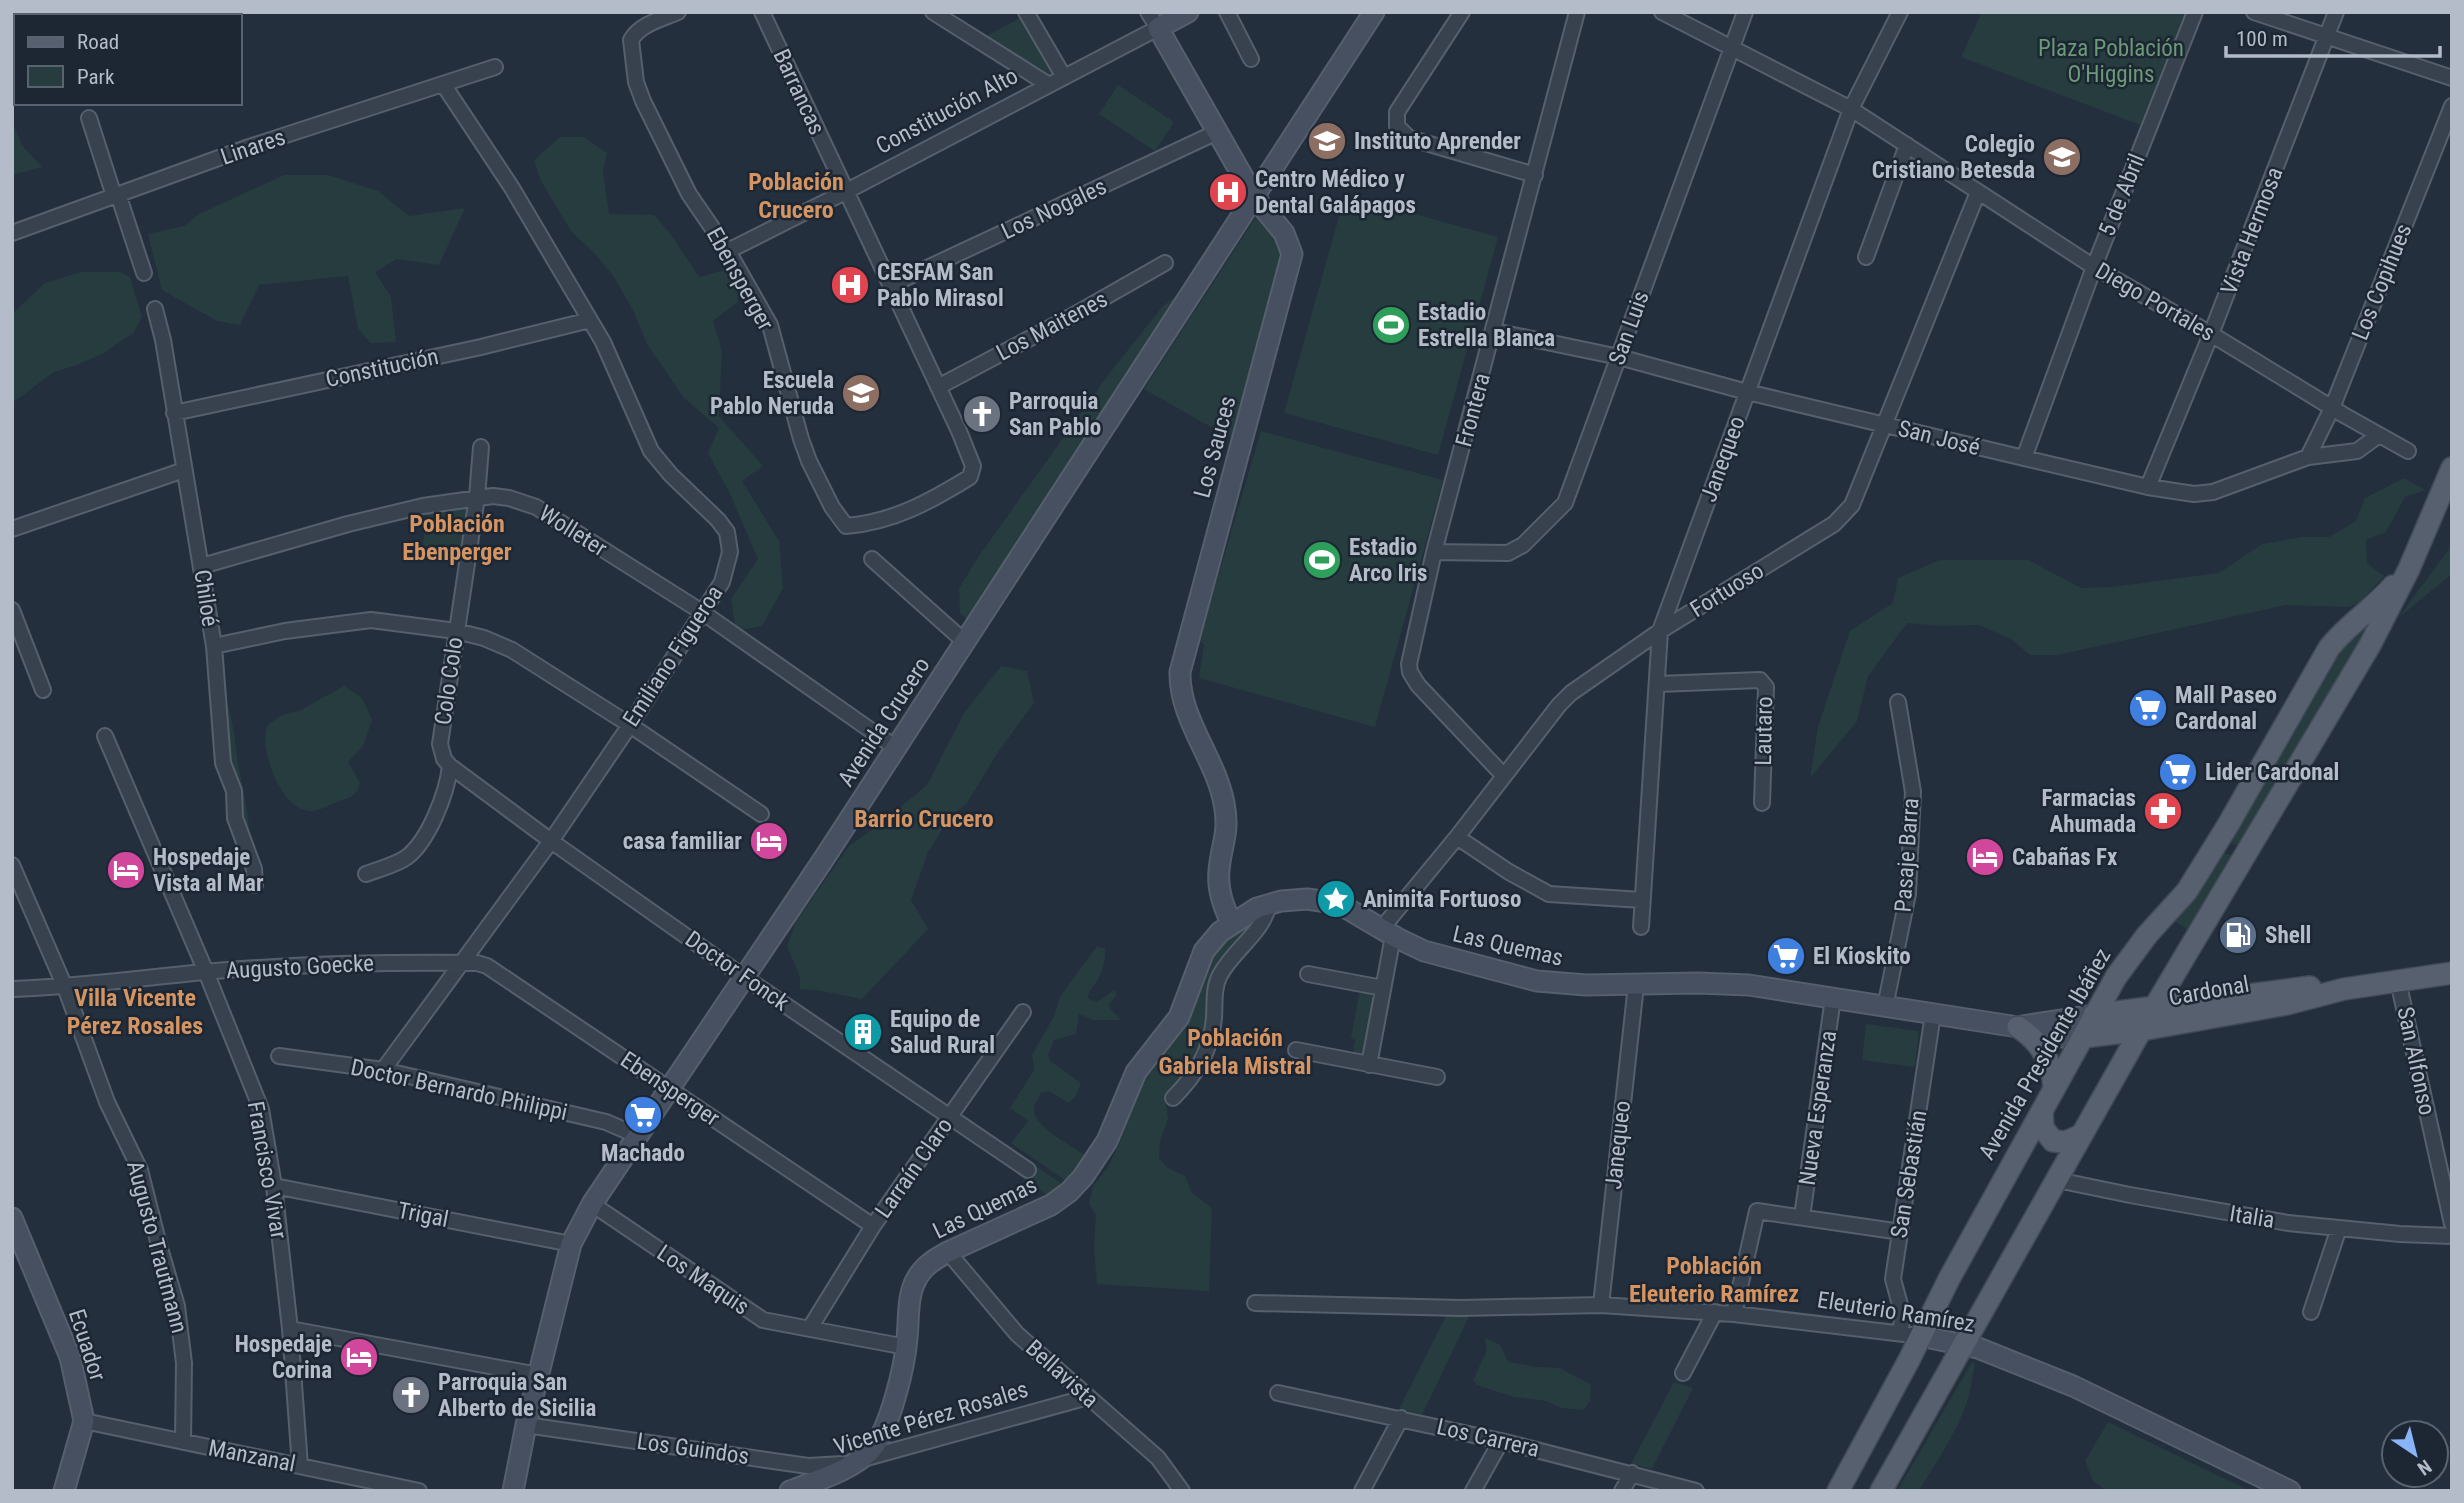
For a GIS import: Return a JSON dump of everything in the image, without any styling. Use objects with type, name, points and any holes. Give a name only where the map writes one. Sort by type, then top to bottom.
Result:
[{"type":"main road","name":"Constitución Alto","points":[[1153,20],[1188,12]]},
{"type":"main road","name":"Avenida Crucero","points":[[513,1491],[526,1425],[571,1244],[592,1204],[636,1135],[671,1090],[896,748],[1374,12]]},
{"type":"main road","name":"Los Sauces","points":[[1153,20],[1255,198],[1289,240],[1292,260],[1185,649],[1180,681],[1184,703],[1224,800],[1227,838],[1219,870],[1219,885],[1231,923]]},
{"type":"main road","name":"Avenida Presidente Ibáñez","points":[[1881,1491],[2141,1030],[2370,645],[2409,569],[2452,468]]},
{"type":"main road","name":"Avenida Presidente Ibáñez","points":[[1838,1491],[1911,1335],[1949,1279],[2116,977],[2147,935],[2187,891],[2329,648],[2409,569]]},
{"type":"main road","points":[[2355,621],[2364,622],[2370,628],[2370,645]]},
{"type":"main road","points":[[2228,825],[2224,836],[2231,849],[2244,851],[2253,844]]},
{"type":"main road","name":"Las Quemas","points":[[859,1460],[877,1443],[888,1419],[906,1347],[914,1284],[929,1263],[1051,1205],[1083,1177],[1111,1133],[1136,1072],[1179,1017],[1204,951],[1210,942],[1231,923],[1269,904],[1295,899],[1334,904],[1387,932],[1445,957],[1536,981],[1578,985],[1749,985],[2018,1027],[2059,1037],[2083,1037]]},
{"type":"main road","points":[[2147,935],[2164,927],[2178,930],[2186,943],[2185,957]]},
{"type":"main road","name":"Cardonal","points":[[2083,1037],[2141,1030],[2287,1004],[2344,989],[2452,973]]},
{"type":"main road","name":"Cardonal","points":[[2094,1014],[2292,988],[2344,989]]},
{"type":"main road","name":"Las Quemas","points":[[2018,1027],[2094,1014]]},
{"type":"main road","points":[[2114,1077],[2144,1047],[2187,1022]]},
{"type":"main road","points":[[2018,1027],[2043,1049],[2051,1068],[2053,1089]]},
{"type":"main road","points":[[2042,1111],[2043,1128],[2053,1140],[2066,1142],[2081,1135]]},
{"type":"main road","name":"Ecuador","points":[[12,1218],[70,1357],[84,1421],[64,1491]]},
{"type":"main road","name":"Eleuterio Ramírez","points":[[1911,1335],[1964,1343],[2073,1386],[2290,1491]]},
{"type":"main road","name":"Vicente Pérez Rosales","points":[[790,1491],[859,1460]]},
{"type":"street","name":"Ebensperger","points":[[678,12],[645,26],[633,36],[630,45],[643,101],[689,194],[728,251],[769,325],[801,439],[832,507],[846,526],[876,522],[920,506],[970,477]]},
{"type":"street","name":"Barrancas","points":[[762,12],[970,454],[973,466],[970,477]]},
{"type":"street","points":[[933,12],[1049,85]]},
{"type":"street","points":[[1026,12],[1064,77]]},
{"type":"street","points":[[1227,12],[1251,59]]},
{"type":"street","points":[[1462,12],[1396,112],[1397,126],[1409,138],[1535,175]]},
{"type":"street","name":"Frontera","points":[[1504,776],[1418,685],[1410,672],[1410,657],[1434,552],[1577,12]]},
{"type":"street","name":"Diego Portales","points":[[1662,12],[1851,109],[2094,267],[2408,451]]},
{"type":"street","name":"San Luis","points":[[1434,552],[1508,553],[1523,545],[1563,506],[1745,12]]},
{"type":"street","name":"Janequeo","points":[[1641,928],[1660,631],[1851,109],[1900,12]]},
{"type":"street","name":"5 de Abril","points":[[2024,458],[2094,267],[2195,12]]},
{"type":"street","points":[[2254,12],[2452,78]]},
{"type":"street","name":"Vista Hermosa","points":[[2148,487],[2211,334],[2336,12]]},
{"type":"street","name":"Constitución Alto","points":[[728,251],[1064,77],[1153,20]]},
{"type":"street","name":"Linares","points":[[12,233],[249,147],[495,66]]},
{"type":"street","name":"Emiliano Figueroa","points":[[383,1070],[551,841],[722,582],[729,561],[730,544],[727,532],[651,451],[603,342],[512,188],[443,85]]},
{"type":"street","name":"Los Copihues","points":[[2308,457],[2332,408],[2452,106]]},
{"type":"street","points":[[89,118],[144,273]]},
{"type":"street","name":"Los Nogales","points":[[891,285],[1217,132]]},
{"type":"street","points":[[1866,257],[1907,145]]},
{"type":"street","name":"Fortuoso","points":[[1387,932],[1565,699],[1660,631],[1834,524],[1852,505],[1978,192]]},
{"type":"street","name":"Los Maitenes","points":[[938,387],[1165,263]]},
{"type":"street","name":"Chiloé","points":[[155,309],[163,340],[214,646],[223,763],[234,791],[235,818],[254,869],[256,885]]},
{"type":"street","name":"Constitución","points":[[174,413],[468,350],[590,320]]},
{"type":"street","name":"San José","points":[[1494,331],[1619,357],[1747,392],[2148,487],[2194,494],[2213,492],[2308,457],[2357,450],[2379,435]]},
{"type":"street","name":"Colo Colo","points":[[366,874],[406,858],[419,845],[449,778],[450,766],[444,759],[440,744],[477,497],[481,447]]},
{"type":"street","points":[[12,529],[184,470]]},
{"type":"street","name":"Wolleter","points":[[202,566],[348,524],[423,506],[477,497],[509,498],[536,507],[702,612],[896,748]]},
{"type":"street","points":[[872,559],[965,642]]},
{"type":"street","points":[[12,610],[43,690]]},
{"type":"street","points":[[214,646],[285,631],[370,620],[456,631],[484,638],[512,650],[630,724],[761,814]]},
{"type":"street","name":"Lautaro","points":[[1658,684],[1760,680],[1766,687],[1762,803]]},
{"type":"street","name":"Pasaje Barra","points":[[1885,1007],[1908,894],[1913,792],[1898,702]]},
{"type":"street","name":"Francisco Vivar","points":[[105,736],[206,972],[261,1109],[274,1186],[290,1329],[300,1466]]},
{"type":"street","name":"Doctor Fonck","points":[[450,766],[744,978],[1028,1170]]},
{"type":"street","points":[[1457,837],[1508,872],[1549,894],[1642,900]]},
{"type":"street","name":"Augusto Trautmann","points":[[12,865],[65,987],[107,1102],[140,1170],[175,1296],[184,1363],[183,1443]]},
{"type":"street","points":[[1173,1098],[1185,1086],[1204,1058],[1213,1020],[1216,983],[1261,924],[1269,904]]},
{"type":"street","points":[[1369,1065],[1383,988],[1387,932]]},
{"type":"street","name":"Augusto Goecke","points":[[12,989],[65,987],[206,972],[364,963],[462,963]]},
{"type":"street","name":"Ebensperger","points":[[462,963],[487,966],[873,1226]]},
{"type":"street","points":[[1308,974],[1383,988]]},
{"type":"street","name":"San Alfonso","points":[[2398,981],[2452,1224]]},
{"type":"street","name":"Janequeo","points":[[1601,1305],[1636,985]]},
{"type":"street","name":"Nueva Esperanza","points":[[1802,1217],[1833,998]]},
{"type":"street","name":"Larraín Claro","points":[[810,1328],[873,1226],[1023,1012]]},
{"type":"street","name":"San Sebastián","points":[[1911,1335],[1893,1279],[1933,1014]]},
{"type":"street","points":[[1296,1050],[1437,1077]]},
{"type":"street","name":"Doctor Bernardo Philippi","points":[[279,1056],[383,1070],[606,1122],[636,1135]]},
{"type":"street","name":"Italia","points":[[2055,1182],[2067,1182],[2234,1215],[2400,1234],[2452,1236]]},
{"type":"street","name":"Trigal","points":[[274,1186],[571,1244]]},
{"type":"street","name":"Los Maquis","points":[[592,1204],[763,1320],[906,1347]]},
{"type":"street","points":[[1734,1314],[1757,1211],[1901,1232]]},
{"type":"street","points":[[2311,1312],[2339,1228]]},
{"type":"street","name":"Bellavista","points":[[948,1252],[1017,1334],[1158,1458],[1182,1491]]},
{"type":"street","name":"Eleuterio Ramírez","points":[[1255,1303],[1461,1308],[1601,1305],[1715,1312],[1911,1335]]},
{"type":"street","points":[[1683,1373],[1715,1312]]},
{"type":"street","points":[[290,1329],[538,1375]]},
{"type":"street","name":"Los Carrera","points":[[1278,1393],[1501,1441],[1696,1491]]},
{"type":"street","name":"Vicente Pérez Rosales","points":[[859,1460],[1088,1397]]},
{"type":"street","points":[[1362,1491],[1401,1418]]},
{"type":"street","name":"Manzanal","points":[[84,1421],[419,1491]]},
{"type":"street","name":"Los Guindos","points":[[526,1425],[808,1466],[836,1466],[859,1460]]},
{"type":"street","points":[[1473,1491],[1501,1441]]},
{"type":"street","points":[[1622,1491],[1632,1473]]},
{"type":"green space","points":[[37,12],[194,12],[191,14],[36,14]]},
{"type":"green space","name":"Plaza Población O'Higgins","points":[[1979,12],[2186,12],[2143,126],[1961,57],[1980,16]]},
{"type":"green space","points":[[1022,17],[1057,72],[1045,78],[983,38]]},
{"type":"green space","points":[[1118,85],[1174,122],[1155,151],[1099,114]]},
{"type":"green space","points":[[12,121],[22,145],[42,167],[12,175]]},
{"type":"green space","points":[[560,137],[584,137],[607,153],[603,171],[609,214],[654,215],[670,233],[699,277],[736,267],[738,302],[713,321],[722,351],[719,416],[763,466],[742,481],[779,541],[783,588],[762,626],[736,631],[731,599],[758,559],[730,494],[708,453],[719,428],[684,398],[647,344],[634,312],[614,277],[571,231],[541,181],[534,160]]},
{"type":"green space","points":[[284,175],[328,175],[378,191],[409,216],[465,208],[439,265],[397,259],[375,272],[391,297],[396,342],[370,343],[358,328],[348,276],[259,285],[240,325],[217,321],[162,290],[148,234],[184,226],[199,214]]},
{"type":"green space","name":"Estadio Estrella Blanca","points":[[1345,195],[1498,237],[1438,455],[1284,413]]},
{"type":"green space","points":[[1258,214],[1270,225],[1283,253],[1234,440],[1144,389]]},
{"type":"green space","points":[[81,272],[120,272],[130,277],[142,317],[134,332],[104,353],[54,372],[12,403],[12,314],[45,283]]},
{"type":"green space","points":[[1197,281],[972,624],[960,613],[959,588],[979,556],[1108,375],[1163,306]]},
{"type":"green space","name":"Estadio Arco Iris","points":[[1261,431],[1443,480],[1375,727],[1199,678],[1204,644],[1199,641]]},
{"type":"green space","points":[[2404,478],[2425,490],[2405,497],[2386,532],[2366,540],[2367,563],[2384,576],[2361,601],[2349,607],[2286,605],[2057,655],[2030,655],[2011,639],[1979,625],[1907,623],[1868,676],[1857,721],[1810,778],[1818,727],[1850,631],[1893,603],[1898,578],[1940,560],[2028,560],[2081,588],[2111,587],[2219,573],[2262,544],[2302,537],[2329,537],[2356,521],[2365,498]]},
{"type":"green space","points":[[462,507],[467,510],[469,516],[461,554],[422,554],[427,510]]},
{"type":"green space","points":[[2452,545],[2452,574],[2398,618]]},
{"type":"green space","points":[[2363,627],[2364,635],[2359,647],[2241,842],[2238,845],[2232,844],[2229,838],[2333,658]]},
{"type":"green space","points":[[1001,666],[1027,671],[1034,703],[998,752],[967,803],[951,816],[928,852],[911,900],[928,929],[862,999],[800,989],[800,977],[787,946],[796,922],[849,846],[927,785],[964,713]]},
{"type":"green space","points":[[344,686],[362,698],[372,720],[363,746],[348,762],[360,783],[359,788],[352,796],[321,809],[302,809],[286,796],[275,777],[265,745],[267,726],[280,716],[301,710]]},
{"type":"green space","points":[[226,699],[247,811],[251,853],[230,772]]},
{"type":"green space","points":[[2221,848],[2226,854],[2236,855],[2190,937],[2183,926],[2170,920]]},
{"type":"green space","points":[[1255,919],[1256,923],[1216,970],[1211,982],[1208,1010],[1199,1047],[1183,1076],[1165,1097],[1168,1119],[1160,1141],[1159,1158],[1168,1168],[1185,1176],[1192,1193],[1212,1208],[1209,1291],[1097,1284],[1094,1249],[1096,1215],[1089,1203],[1093,1186],[1108,1167],[1120,1142],[1137,1090],[1185,1025],[1206,965],[1216,948],[1231,934]]},
{"type":"green space","points":[[1097,946],[1105,949],[1104,964],[1088,998],[1097,1002],[1114,990],[1117,995],[1109,1004],[1121,1020],[1093,1020],[1079,1014],[1076,1034],[1054,1040],[1048,1055],[1050,1061],[1081,1083],[1076,1096],[1069,1103],[1049,1091],[1041,1093],[1034,1107],[1035,1115],[1046,1129],[1085,1155],[1066,1181],[1011,1143],[1028,1121],[1010,1108],[1034,1070],[1032,1055],[1054,1016],[1061,995]]},
{"type":"green space","points":[[1360,989],[1370,992],[1374,1001],[1362,1057],[1352,1056],[1355,1040],[1351,1038]]},
{"type":"green space","points":[[1866,1024],[1919,1031],[1915,1067],[1862,1060]]},
{"type":"green space","points":[[1033,1164],[1062,1184],[1061,1186],[1047,1195],[1023,1179]]},
{"type":"green space","points":[[1450,1308],[1473,1308],[1422,1415],[1399,1409]]},
{"type":"green space","points":[[1486,1338],[1500,1345],[1508,1362],[1560,1368],[1591,1385],[1590,1400],[1584,1410],[1561,1408],[1546,1401],[1514,1397],[1477,1385],[1473,1380],[1487,1350]]},
{"type":"green space","points":[[1972,1362],[1975,1364],[1970,1393],[1945,1448],[1919,1491],[1897,1491]]},
{"type":"green space","points":[[1674,1382],[1693,1388],[1652,1469],[1631,1464]]},
{"type":"green space","points":[[2108,1422],[2250,1491],[2107,1491],[2093,1481],[2085,1461]]},
{"type":"place","name":"Instituto Aprender","points":[[1327,141]]},
{"type":"place","name":"Colegio Cristiano Betesda","points":[[2062,157]]},
{"type":"place","name":"Centro Médico y Dental Galápagos","points":[[1228,192]]},
{"type":"place","name":"CESFAM San Pablo Mirasol","points":[[850,285]]},
{"type":"place","name":"Estadio Estrella Blanca","points":[[1391,325]]},
{"type":"place","name":"Escuela Pablo Neruda","points":[[861,393]]},
{"type":"place","name":"Parroquia San Pablo","points":[[982,414]]},
{"type":"place","name":"Estadio Arco Iris","points":[[1322,560]]},
{"type":"place","name":"Mall Paseo Cardonal","points":[[2148,708]]},
{"type":"place","name":"Lider Cardonal","points":[[2178,772]]},
{"type":"place","name":"Farmacias Ahumada","points":[[2163,811]]},
{"type":"place","name":"casa familiar","points":[[769,841]]},
{"type":"place","name":"Cabañas Fx","points":[[1985,857]]},
{"type":"place","name":"Hospedaje Vista al Mar","points":[[126,870]]},
{"type":"place","name":"Animita Fortuoso","points":[[1336,899]]},
{"type":"place","name":"Shell","points":[[2238,935]]},
{"type":"place","name":"El Kioskito","points":[[1786,956]]},
{"type":"place","name":"Equipo de Salud Rural","points":[[863,1032]]},
{"type":"place","name":"Machado","points":[[643,1115]]},
{"type":"place","name":"Hospedaje Corina","points":[[359,1357]]},
{"type":"place","name":"Parroquia San Alberto de Sicilia","points":[[411,1395]]},
{"type":"district","name":"Población Crucero","points":[[796,196]]},
{"type":"district","name":"Población Ebenperger","points":[[457,538]]},
{"type":"district","name":"Barrio Crucero","points":[[924,819]]},
{"type":"district","name":"Villa Vicente Pérez Rosales","points":[[135,1012]]},
{"type":"district","name":"Población Gabriela Mistral","points":[[1235,1052]]},
{"type":"district","name":"Población Eleuterio Ramírez","points":[[1714,1280]]}]
